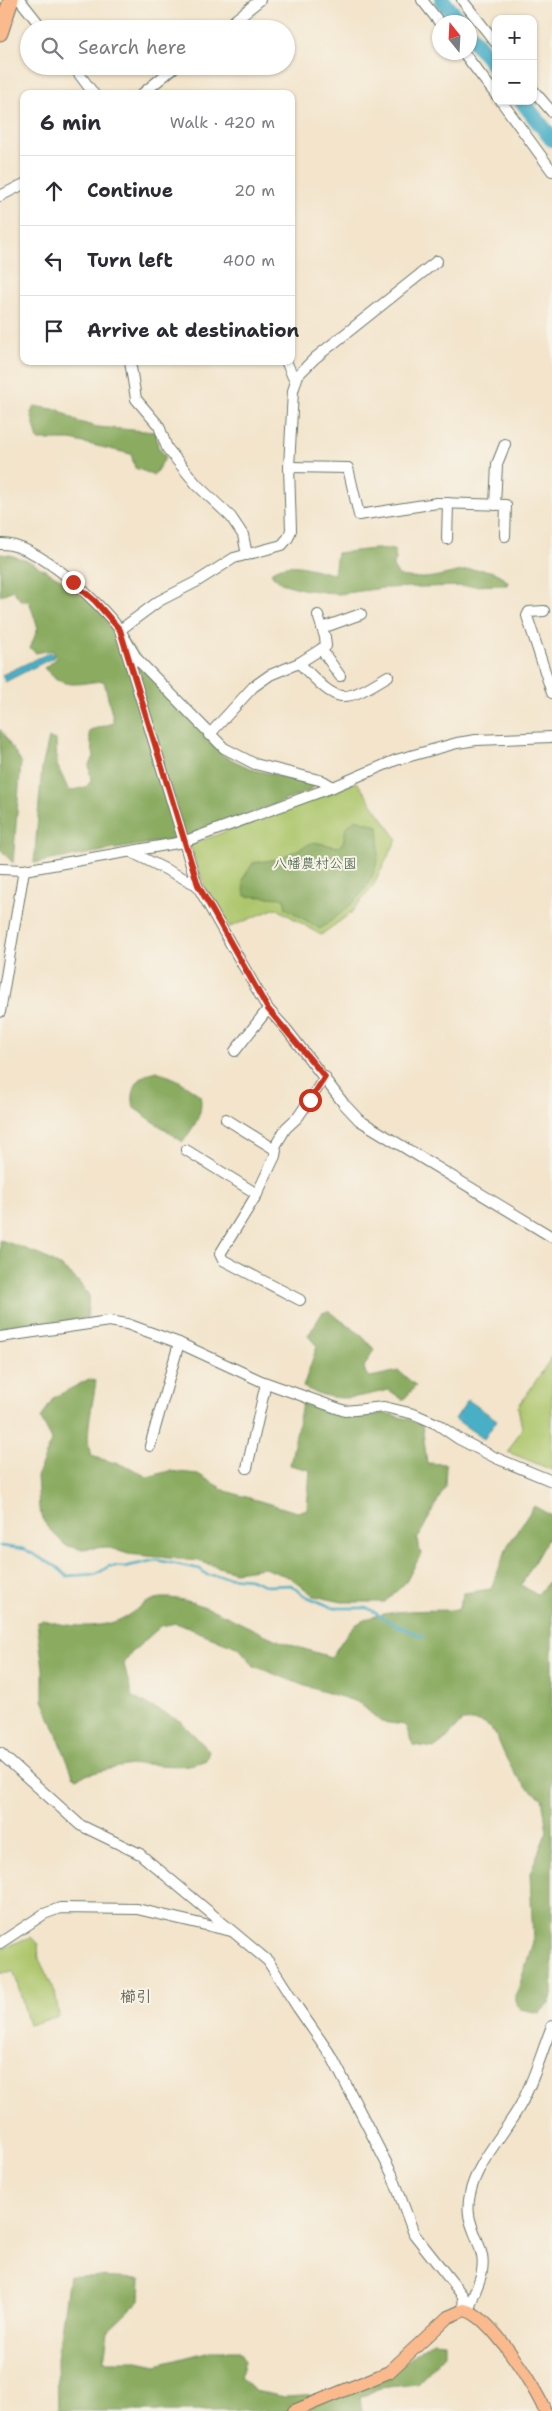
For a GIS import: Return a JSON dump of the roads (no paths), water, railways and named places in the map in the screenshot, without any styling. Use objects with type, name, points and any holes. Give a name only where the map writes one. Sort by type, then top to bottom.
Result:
[{"type":"highway","points":[[0,33],[11,0]]},
{"type":"main road","points":[[294,2411],[390,2372],[448,2317],[467,2311],[479,2317],[520,2367],[534,2388],[545,2411]]},
{"type":"street","points":[[20,0],[36,20]]},
{"type":"street","points":[[235,20],[260,0]]},
{"type":"street","points":[[422,0],[434,15]]},
{"type":"street","points":[[462,0],[492,38]]},
{"type":"street","points":[[469,60],[492,90]]},
{"type":"street","points":[[80,75],[91,90]]},
{"type":"street","points":[[147,90],[165,75]]},
{"type":"street","points":[[537,95],[552,112]]},
{"type":"street","points":[[504,105],[551,169]]},
{"type":"street","points":[[0,196],[20,186]]},
{"type":"street","points":[[295,382],[315,358],[437,261]]},
{"type":"street","points":[[131,365],[136,399],[159,426],[167,448],[197,485],[230,517],[243,535],[247,555]]},
{"type":"street","points":[[120,630],[159,601],[196,582],[234,558],[273,549],[282,545],[288,538],[291,530],[289,467],[295,382],[288,365]]},
{"type":"street","points":[[495,505],[497,464],[505,444]]},
{"type":"street","points":[[289,467],[348,468],[359,515],[448,503],[506,505],[505,536]]},
{"type":"street","points":[[447,539],[448,503]]},
{"type":"street","points":[[0,544],[14,546],[44,561],[95,601],[120,630],[138,659],[224,748],[255,764],[323,781],[333,787]]},
{"type":"street","points":[[544,611],[529,612],[527,616],[552,693]]},
{"type":"street","points":[[322,628],[361,614]]},
{"type":"street","points":[[209,734],[254,687],[270,675],[299,663],[321,649],[326,642],[318,615]]},
{"type":"street","points":[[120,630],[183,842],[198,885],[268,1009],[359,1120],[552,1236]]},
{"type":"street","points":[[321,649],[340,676]]},
{"type":"street","points":[[299,663],[327,691],[342,697],[360,694],[388,676]]},
{"type":"street","points":[[1,867],[24,870],[183,842],[333,787],[396,760],[457,743],[552,736]]},
{"type":"street","points":[[131,852],[198,885]]},
{"type":"street","points":[[0,1012],[24,870]]},
{"type":"street","points":[[235,1051],[268,1009]]},
{"type":"street","points":[[274,1148],[286,1128],[298,1116],[325,1077]]},
{"type":"street","points":[[226,1119],[274,1148],[276,1156],[257,1194],[220,1254],[223,1260],[300,1300]]},
{"type":"street","points":[[186,1150],[257,1194]]},
{"type":"street","points":[[0,1337],[109,1321],[127,1324],[179,1343],[266,1383],[345,1411],[384,1407],[414,1414],[437,1424],[459,1439],[496,1458],[552,1481]]},
{"type":"street","points":[[150,1446],[179,1343]]},
{"type":"street","points":[[247,1468],[266,1383]]},
{"type":"street","points":[[0,1753],[80,1824],[140,1854],[182,1886],[268,1961],[332,2057],[392,2174],[414,2234],[463,2296],[467,2311]]},
{"type":"street","points":[[0,1943],[44,1914],[60,1908],[137,1909],[232,1931]]},
{"type":"street","points":[[467,2311],[482,2276],[482,2257],[467,2215],[470,2192],[484,2162],[522,2104],[552,2026]]},
{"type":"water","points":[[51,652],[54,657],[5,682],[2,675]]},
{"type":"water","points":[[468,1400],[497,1420],[484,1439],[455,1419]]},
{"type":"waterway","points":[[442,0],[454,15]]},
{"type":"waterway","points":[[477,44],[492,63]]},
{"type":"waterway","points":[[525,105],[552,139]]},
{"type":"waterway","points":[[0,1546],[24,1549],[57,1567],[67,1576],[97,1574],[109,1566],[124,1567],[156,1560],[200,1569],[207,1575],[250,1579],[267,1586],[291,1585],[303,1595],[334,1608],[368,1608],[388,1621],[423,1637]]},
{"type":"district","name":"櫛引","points":[[136,1996]]},
{"type":"park label","name":"八幡農村公園","points":[[315,863]]}]
